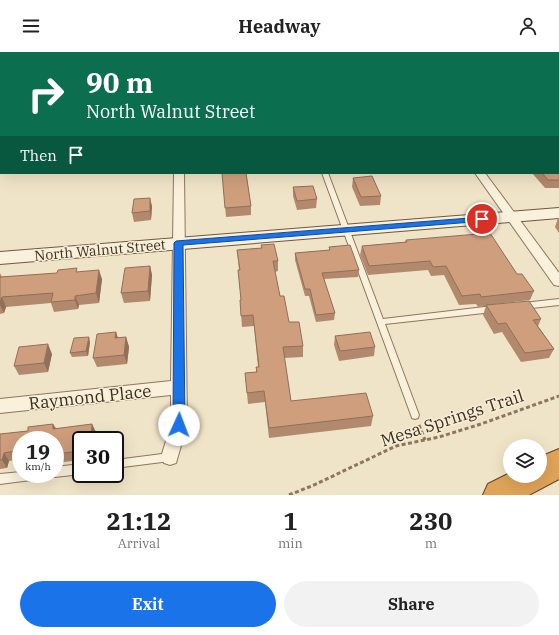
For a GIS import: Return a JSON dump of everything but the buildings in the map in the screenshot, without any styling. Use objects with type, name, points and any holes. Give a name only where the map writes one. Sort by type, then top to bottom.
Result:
[{"type":"highway","points":[[547,469],[559,463]]},
{"type":"highway","points":[[499,495],[521,483]]},
{"type":"main road","name":"North Walnut Street","points":[[0,258],[559,213]]},
{"type":"street","points":[[170,458],[179,425],[179,174]]},
{"type":"street","points":[[481,174],[559,282]]},
{"type":"street","name":"Raymond Place","points":[[0,406],[180,388]]},
{"type":"lane","points":[[325,174],[415,415]]},
{"type":"lane","points":[[514,307],[559,302]]},
{"type":"lane","points":[[380,322],[498,308]]},
{"type":"lane","points":[[124,463],[170,458]]},
{"type":"lane","points":[[0,479],[12,477]]},
{"type":"path","name":"Mesa Springs Trail","points":[[288,495],[314,486],[396,446],[424,440],[481,424],[559,396]]},
{"type":"path","points":[[415,415],[424,440]]},
{"type":"route","points":[[179,425],[179,243],[482,219]]}]
